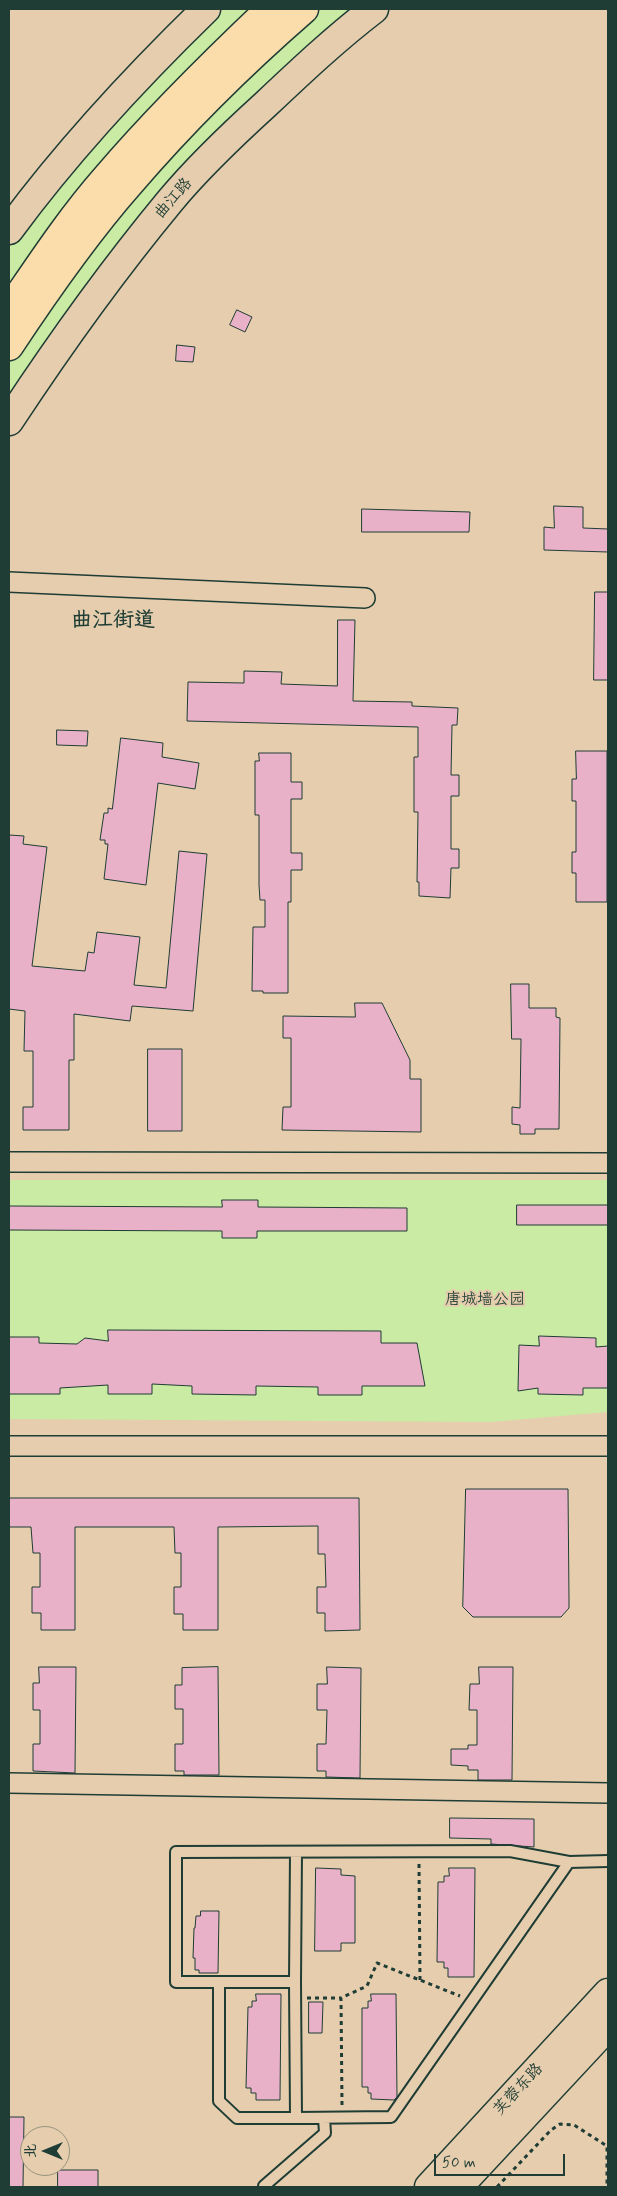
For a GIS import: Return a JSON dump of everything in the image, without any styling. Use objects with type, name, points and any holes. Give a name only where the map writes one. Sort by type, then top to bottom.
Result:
[{"type":"highway","points":[[9,310],[47,254],[105,180],[161,116],[270,9]]},
{"type":"highway","points":[[9,346],[63,266],[129,184],[198,109],[257,50],[304,9]]},
{"type":"main road","points":[[9,230],[82,138],[160,54],[206,9]]},
{"type":"main road","name":"曲江路","points":[[9,421],[43,369],[119,266],[172,199],[227,140],[287,84],[374,9]]},
{"type":"main road","name":"芙蓉东路","points":[[429,2187],[608,1993]]},
{"type":"main road","name":"芙蓉东路","points":[[458,2187],[608,2026]]},
{"type":"street","points":[[9,582],[365,598]]},
{"type":"street","points":[[9,1162],[608,1163]]},
{"type":"street","points":[[9,1446],[608,1446]]},
{"type":"street","points":[[9,1783],[608,1793]]},
{"type":"lane","points":[[295,1982],[176,1982],[176,1852],[510,1851],[569,1862],[608,1861]]},
{"type":"lane","points":[[296,1852],[296,2118]]},
{"type":"lane","points":[[219,1982],[219,2101],[238,2118],[391,2118],[569,1862]]},
{"type":"lane","points":[[264,2186],[325,2133],[324,2118]]},
{"type":"path","points":[[419,1851],[420,1980]]},
{"type":"path","points":[[295,1998],[341,1998],[367,1986],[377,1963],[472,2001]]},
{"type":"path","points":[[341,1998],[342,2118]]},
{"type":"path","points":[[497,2187],[551,2130],[560,2124],[574,2125],[607,2146],[607,2187]]},
{"type":"green space","points":[[224,9],[255,9],[51,229],[9,286],[9,248],[32,217],[70,169],[169,61]]},
{"type":"green space","points":[[322,9],[357,9],[9,403],[9,362],[64,282],[157,169],[281,43]]},
{"type":"green space","name":"唐城墙公园","points":[[9,1180],[608,1180],[608,1412],[490,1422],[9,1419]]},
{"type":"building","points":[[237,310],[252,317],[245,332],[230,325]]},
{"type":"building","points":[[177,345],[195,347],[193,362],[176,361]]},
{"type":"building","points":[[554,506],[583,507],[583,528],[608,529],[608,552],[544,550],[544,527],[554,528]]},
{"type":"building","points":[[362,509],[470,512],[469,532],[362,532]]},
{"type":"building","points":[[595,592],[608,592],[608,680],[594,680]]},
{"type":"building","points":[[338,620],[355,620],[353,701],[412,702],[412,706],[458,708],[457,725],[452,725],[451,775],[459,775],[459,796],[451,796],[451,849],[459,849],[459,868],[451,868],[450,898],[419,896],[419,882],[417,882],[418,812],[414,812],[414,757],[418,757],[418,727],[187,721],[188,682],[244,683],[244,671],[282,672],[281,684],[337,686]]},
{"type":"building","points":[[57,730],[88,731],[87,746],[57,745]]},
{"type":"building","points":[[121,738],[163,743],[162,757],[199,763],[195,789],[158,783],[146,885],[104,879],[108,844],[105,844],[105,840],[100,840],[104,813],[108,813],[108,808],[112,809]]},
{"type":"building","points":[[576,751],[607,751],[607,902],[576,902],[576,873],[572,873],[572,852],[576,852],[576,801],[572,801],[572,779],[576,779]]},
{"type":"building","points":[[259,753],[291,753],[291,782],[302,782],[302,799],[291,799],[291,853],[302,853],[302,870],[291,870],[291,902],[288,902],[288,993],[252,991],[253,927],[265,927],[265,900],[260,900],[259,885],[259,815],[255,815],[255,761],[259,761]]},
{"type":"building","points":[[9,835],[24,836],[23,844],[47,847],[32,966],[85,971],[88,952],[94,953],[97,932],[140,937],[134,985],[166,988],[179,851],[207,854],[193,1011],[132,1006],[130,1021],[74,1014],[74,1060],[69,1060],[69,1130],[23,1130],[23,1107],[33,1107],[33,1051],[24,1051],[25,1011],[9,1009]]},
{"type":"building","points":[[511,984],[529,984],[529,1008],[556,1008],[556,1017],[560,1018],[559,1129],[535,1129],[535,1134],[520,1134],[520,1125],[512,1124],[512,1107],[520,1108],[521,1039],[512,1039]]},
{"type":"building","points":[[355,1003],[382,1003],[410,1060],[410,1079],[421,1079],[421,1132],[282,1130],[283,1107],[291,1107],[291,1038],[283,1038],[283,1016],[355,1017]]},
{"type":"building","points":[[148,1049],[182,1049],[182,1131],[148,1131]]},
{"type":"building","points":[[222,1200],[258,1200],[258,1207],[407,1208],[407,1231],[257,1231],[257,1238],[222,1238],[222,1231],[9,1230],[9,1206],[222,1207]]},
{"type":"building","points":[[517,1205],[608,1205],[608,1225],[517,1225]]},
{"type":"building","points":[[108,1330],[381,1331],[381,1343],[417,1343],[425,1386],[362,1386],[362,1395],[318,1395],[318,1387],[256,1386],[256,1395],[192,1394],[192,1386],[152,1384],[152,1394],[108,1394],[108,1385],[60,1388],[60,1394],[9,1394],[9,1337],[39,1337],[39,1343],[77,1344],[85,1338],[108,1341]]},
{"type":"building","points":[[539,1336],[596,1338],[596,1347],[608,1346],[608,1388],[583,1388],[583,1395],[538,1394],[538,1388],[518,1391],[519,1345],[539,1346]]},
{"type":"building","points":[[466,1489],[568,1489],[569,1608],[561,1617],[473,1617],[463,1607]]},
{"type":"building","points":[[9,1498],[359,1498],[360,1630],[325,1631],[325,1613],[317,1613],[317,1587],[326,1587],[325,1554],[318,1554],[318,1526],[218,1527],[218,1630],[183,1630],[183,1614],[174,1614],[174,1587],[181,1587],[181,1553],[175,1553],[174,1527],[75,1527],[75,1630],[41,1630],[41,1613],[32,1613],[32,1587],[40,1587],[40,1553],[33,1553],[31,1527],[9,1527]]},
{"type":"building","points":[[39,1667],[76,1667],[75,1773],[33,1771],[33,1744],[40,1744],[40,1710],[33,1710],[33,1683],[39,1683]]},
{"type":"building","points":[[218,1667],[219,1775],[184,1775],[184,1771],[175,1771],[175,1744],[183,1744],[183,1709],[175,1709],[175,1685],[182,1685],[182,1668]]},
{"type":"building","points":[[327,1667],[361,1668],[360,1778],[326,1777],[326,1771],[317,1771],[317,1744],[326,1744],[327,1710],[317,1710],[317,1684],[327,1684]]},
{"type":"building","points":[[479,1667],[513,1667],[512,1780],[478,1780],[478,1770],[468,1770],[468,1766],[451,1765],[451,1749],[468,1749],[468,1745],[477,1745],[477,1710],[469,1710],[470,1684],[479,1684]]},
{"type":"building","points":[[450,1818],[534,1819],[534,1847],[491,1844],[491,1839],[450,1838]]},
{"type":"building","points":[[316,1868],[341,1869],[341,1875],[355,1876],[355,1943],[341,1943],[341,1951],[315,1951]]},
{"type":"building","points":[[449,1868],[475,1868],[474,1977],[448,1977],[448,1968],[444,1968],[444,1962],[437,1962],[438,1882],[444,1882],[444,1876],[449,1876]]},
{"type":"building","points":[[201,1911],[219,1911],[218,1973],[199,1973],[199,1970],[195,1970],[195,1958],[193,1958],[194,1928],[196,1916],[200,1916]]},
{"type":"building","points":[[256,1994],[281,1994],[280,2100],[256,2100],[256,2093],[251,2093],[251,2088],[246,2088],[248,2007],[252,2007],[252,2001],[256,2001]]},
{"type":"building","points":[[371,1994],[396,1994],[397,2097],[394,2100],[371,2099],[368,2087],[362,2087],[362,2008],[368,2008]]},
{"type":"building","points":[[309,2002],[323,2002],[322,2033],[309,2033]]},
{"type":"building","points":[[9,2117],[24,2117],[24,2126],[20,2126],[20,2176],[23,2176],[23,2187],[9,2187]]},
{"type":"building","points":[[70,2170],[98,2170],[98,2187],[58,2187],[58,2176],[70,2176]]},
{"type":"district","name":"曲江街道","points":[[113,622]]}]
